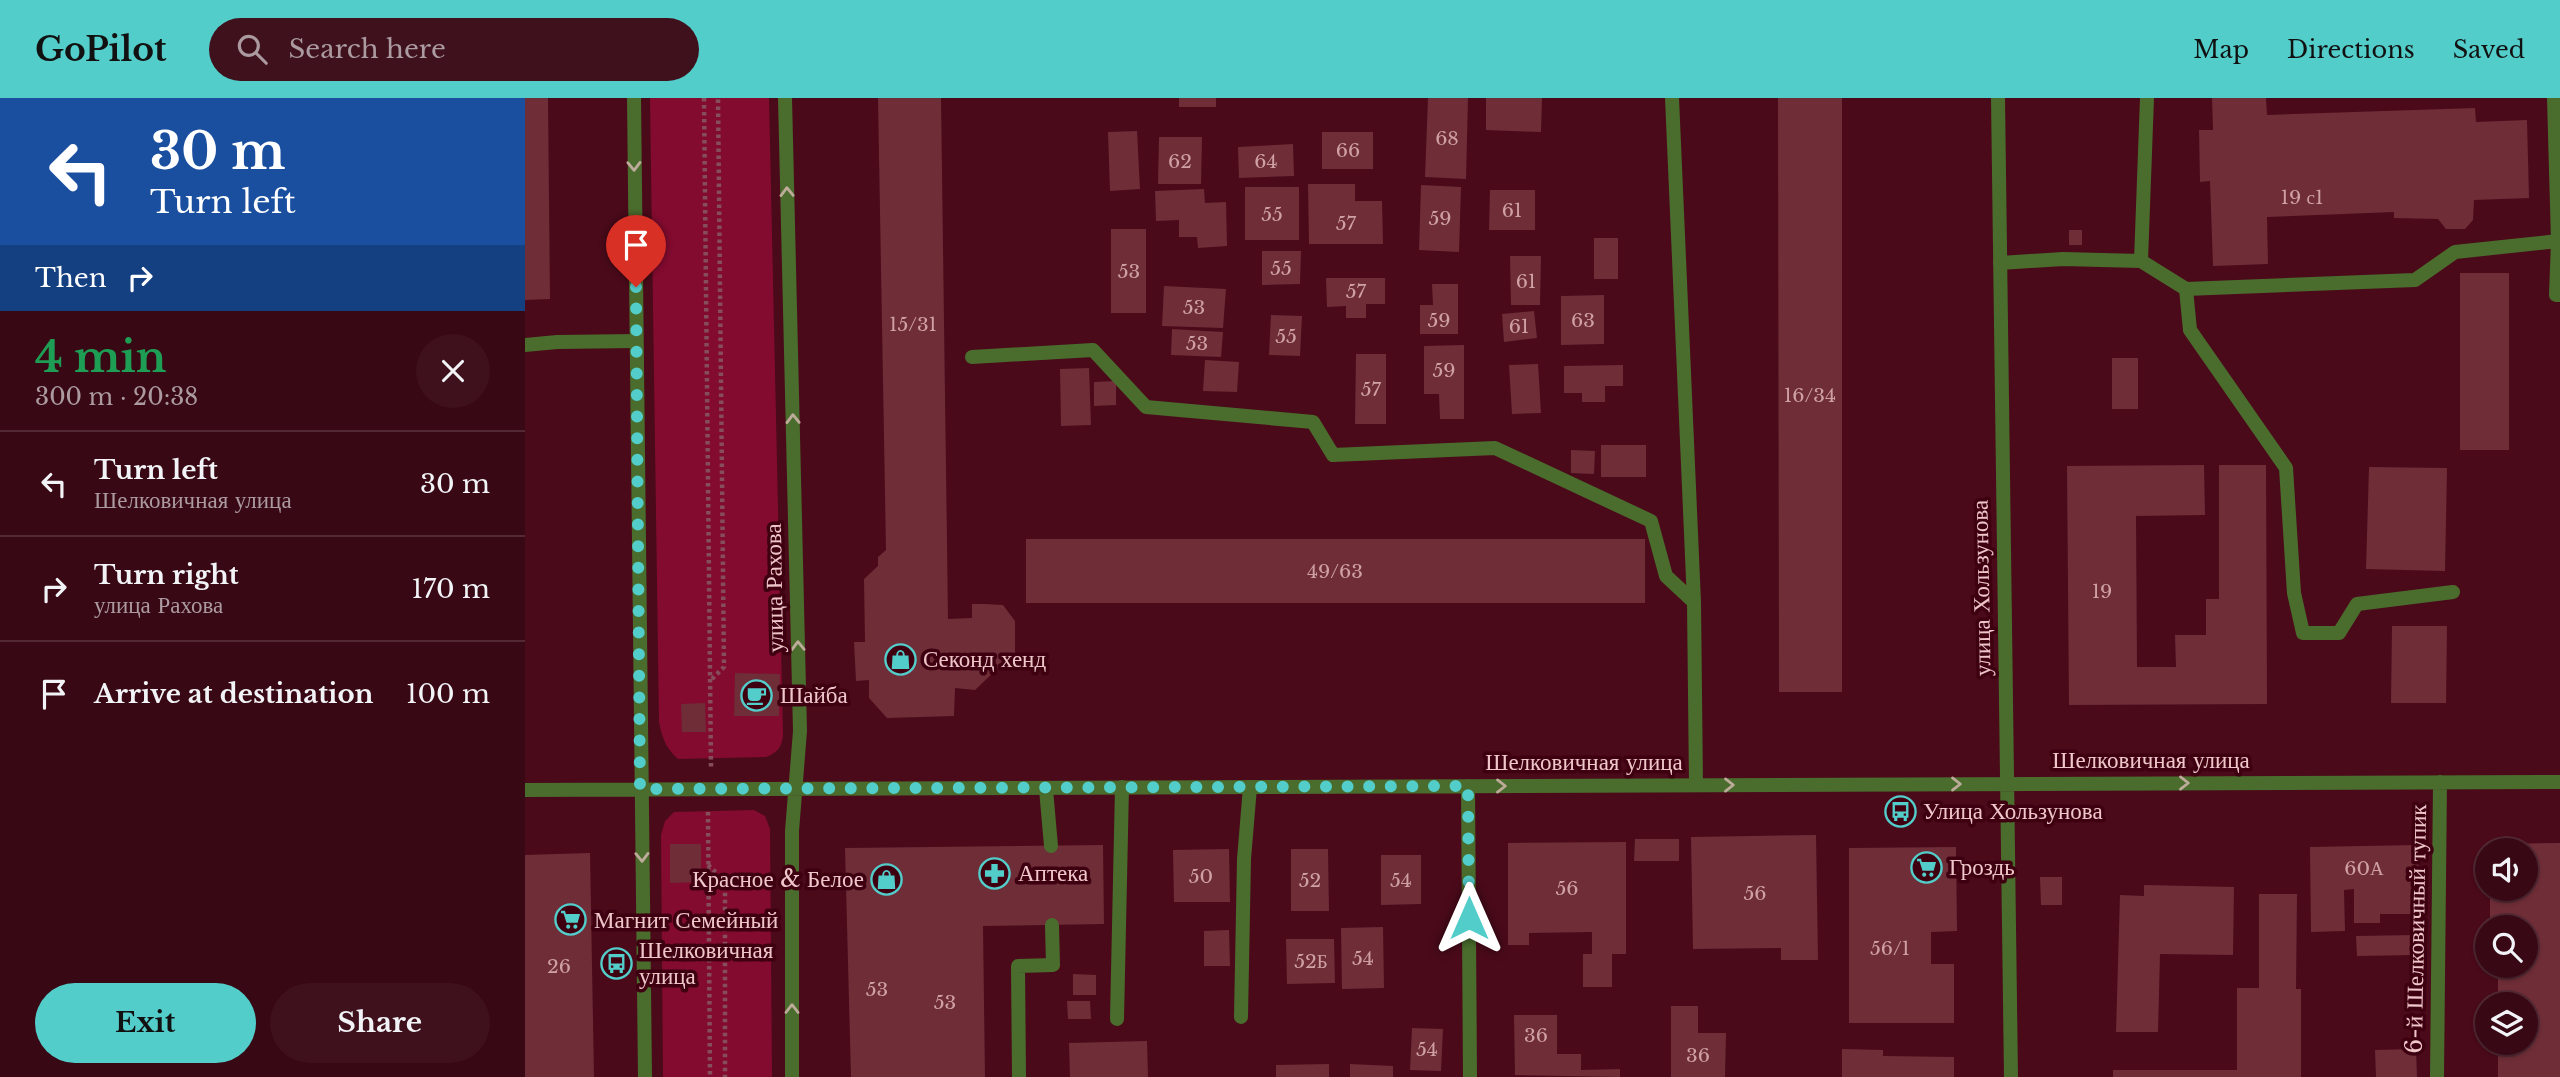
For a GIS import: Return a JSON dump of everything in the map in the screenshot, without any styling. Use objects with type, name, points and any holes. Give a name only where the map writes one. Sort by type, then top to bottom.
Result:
[{"type":"street","points":[[634,98],[645,1077]]},
{"type":"street","name":"улица Рахова","points":[[785,98],[800,731],[792,831],[792,1077]]},
{"type":"street","points":[[1672,98],[1694,602],[1696,785]]},
{"type":"street","name":"улица Хользунова","points":[[1998,98],[2011,1077]]},
{"type":"street","points":[[2141,261],[2147,98]]},
{"type":"street","points":[[2554,98],[2558,241],[2556,295],[2560,295]]},
{"type":"street","points":[[2000,263],[2063,259],[2141,261],[2186,289],[2415,280],[2455,252],[2558,241]]},
{"type":"street","points":[[2186,289],[2190,330],[2286,468],[2294,593],[2304,633],[2339,633],[2357,604],[2453,592]]},
{"type":"street","points":[[525,345],[636,341]]},
{"type":"street","points":[[972,356],[1093,350],[1146,407],[1313,422],[1333,455],[1495,448],[1651,521],[1667,576],[1694,602]]},
{"type":"street","name":"6-й Шелковичный тупик","points":[[2437,1077],[2440,782]]},
{"type":"street","name":"Шелковичная улица","points":[[525,790],[2560,782]]},
{"type":"street","points":[[1468,786],[1470,1077]]},
{"type":"street","points":[[1117,1019],[1122,787]]},
{"type":"street","points":[[1241,1017],[1244,859],[1250,787]]},
{"type":"street","points":[[1046,789],[1051,846]]},
{"type":"street","points":[[1019,1077],[1018,967],[1053,965],[1052,925]]},
{"type":"path","points":[[704,98],[713,758],[708,789],[710,1077]]},
{"type":"path","points":[[712,679],[724,667],[718,98]]},
{"type":"path","points":[[708,865],[725,881],[725,1077]]},
{"type":"shaded area","points":[[650,98],[769,98],[783,736],[778,749],[766,757],[678,759],[665,742],[659,722]]},
{"type":"shaded area","points":[[754,810],[765,816],[770,829],[772,1077],[663,1077],[661,835],[665,821],[674,812]]},
{"type":"building","points":[[525,98],[548,98],[550,299],[525,300]]},
{"type":"building","points":[[878,98],[941,98],[948,619],[972,618],[972,604],[985,604],[1003,605],[1015,621],[1015,652],[975,690],[955,688],[954,716],[887,718],[869,698],[869,680],[856,681],[854,642],[865,642],[864,579],[878,566],[878,557],[886,550]]},
{"type":"building","points":[[1179,98],[1216,98],[1216,107],[1179,107]]},
{"type":"building","points":[[1428,98],[1468,98],[1466,179],[1425,177]]},
{"type":"building","points":[[1486,98],[1542,98],[1541,132],[1486,130]]},
{"type":"building","points":[[1778,98],[1842,98],[1842,692],[1779,692]]},
{"type":"building","points":[[2212,98],[2266,98],[2267,115],[2475,108],[2476,122],[2527,120],[2529,198],[2474,200],[2473,220],[2465,229],[2446,229],[2438,219],[2394,218],[2394,212],[2267,217],[2268,264],[2213,266],[2210,181],[2200,182],[2199,130],[2213,130]]},
{"type":"building","points":[[1137,131],[1140,189],[1110,191],[1108,132]]},
{"type":"building","points":[[1322,132],[1373,132],[1373,169],[1322,169]]},
{"type":"building","points":[[1159,137],[1202,137],[1201,184],[1158,184]]},
{"type":"building","points":[[1293,144],[1294,176],[1239,178],[1238,147]]},
{"type":"building","points":[[1308,184],[1355,184],[1355,201],[1382,201],[1383,244],[1309,244]]},
{"type":"building","points":[[1421,185],[1461,187],[1459,252],[1419,250]]},
{"type":"building","points":[[1245,187],[1299,187],[1299,240],[1245,240]]},
{"type":"building","points":[[1204,189],[1205,203],[1226,202],[1227,246],[1198,248],[1197,237],[1179,237],[1179,220],[1156,221],[1155,191]]},
{"type":"building","points":[[1490,190],[1535,190],[1535,230],[1489,230]]},
{"type":"building","points":[[1111,229],[1146,229],[1146,313],[1111,313]]},
{"type":"building","points":[[2069,230],[2082,230],[2082,245],[2069,245]]},
{"type":"building","points":[[1594,238],[1618,238],[1618,279],[1594,279]]},
{"type":"building","points":[[1262,251],[1301,251],[1300,284],[1262,285]]},
{"type":"building","points":[[1510,256],[1541,256],[1540,305],[1511,305]]},
{"type":"building","points":[[2460,273],[2509,273],[2509,450],[2460,450]]},
{"type":"building","points":[[1326,278],[1385,278],[1385,304],[1366,304],[1366,318],[1346,318],[1346,306],[1327,307]]},
{"type":"building","points":[[1432,284],[1458,284],[1458,334],[1420,334],[1420,305],[1433,305]]},
{"type":"building","points":[[1164,286],[1226,289],[1223,328],[1162,326]]},
{"type":"building","points":[[1604,295],[1604,344],[1561,345],[1561,296]]},
{"type":"building","points":[[1534,311],[1537,338],[1504,342],[1502,314]]},
{"type":"building","points":[[1271,315],[1302,316],[1300,356],[1269,355]]},
{"type":"building","points":[[1172,329],[1223,332],[1221,357],[1171,355]]},
{"type":"building","points":[[1464,345],[1464,419],[1440,419],[1439,394],[1424,394],[1424,346]]},
{"type":"building","points":[[1356,354],[1386,354],[1386,424],[1355,424]]},
{"type":"building","points":[[2112,358],[2138,358],[2138,409],[2112,409]]},
{"type":"building","points":[[1205,360],[1239,362],[1237,392],[1203,391]]},
{"type":"building","points":[[1538,364],[1541,413],[1512,414],[1509,365]]},
{"type":"building","points":[[1623,365],[1623,386],[1605,386],[1605,402],[1582,402],[1582,393],[1564,393],[1564,366]]},
{"type":"building","points":[[1089,368],[1091,425],[1061,426],[1060,369]]},
{"type":"building","points":[[1116,381],[1116,405],[1094,406],[1094,382]]},
{"type":"building","points":[[1601,445],[1646,445],[1646,477],[1601,477]]},
{"type":"building","points":[[1571,450],[1595,451],[1594,474],[1571,473]]},
{"type":"building","points":[[2204,465],[2205,515],[2136,516],[2137,667],[2176,667],[2175,635],[2206,635],[2206,599],[2219,599],[2219,465],[2266,465],[2267,704],[2069,705],[2067,466]]},
{"type":"building","points":[[2369,467],[2447,468],[2445,571],[2366,569]]},
{"type":"building","points":[[1026,539],[1645,539],[1645,603],[1026,603]]},
{"type":"building","points":[[2392,626],[2447,626],[2446,703],[2391,703]]},
{"type":"building","name":"Шайба","points":[[735,673],[780,674],[779,716],[734,716]]},
{"type":"building","points":[[705,703],[706,732],[682,732],[681,704]]},
{"type":"building","points":[[1816,835],[1818,960],[1781,960],[1781,948],[1693,949],[1691,837]]},
{"type":"building","points":[[1635,839],[1679,839],[1679,861],[1634,861]]},
{"type":"building","points":[[1626,842],[1626,954],[1612,954],[1612,987],[1583,987],[1583,954],[1592,954],[1592,932],[1529,933],[1529,945],[1508,945],[1508,843]]},
{"type":"building","points":[[2538,843],[2560,843],[2560,1077],[2498,1077],[2498,1055],[2538,1055],[2538,992],[2498,992],[2498,978],[2538,978],[2538,915],[2490,915],[2490,901],[2538,901]]},
{"type":"building","points":[[670,844],[701,844],[701,882],[670,883]]},
{"type":"building","points":[[1103,845],[1104,924],[983,926],[985,1077],[851,1077],[845,848]]},
{"type":"building","points":[[2418,845],[2419,914],[2380,914],[2380,923],[2354,923],[2354,889],[2344,890],[2345,931],[2311,932],[2310,847]]},
{"type":"building","points":[[1956,847],[1957,931],[1931,932],[1931,964],[1954,964],[1954,1023],[1849,1023],[1849,848]]},
{"type":"building","points":[[1229,849],[1230,902],[1174,902],[1173,850]]},
{"type":"building","points":[[1291,849],[1328,849],[1329,911],[1291,911]]},
{"type":"building","points":[[590,853],[594,1077],[525,1077],[525,855]]},
{"type":"building","points":[[1381,855],[1421,855],[1421,904],[1381,905]]},
{"type":"building","points":[[2040,877],[2062,877],[2062,905],[2041,905]]},
{"type":"building","points":[[2144,885],[2234,887],[2233,955],[2160,954],[2158,1032],[2116,1032],[2120,895],[2144,896]]},
{"type":"building","points":[[2259,894],[2297,894],[2296,989],[2301,989],[2301,1077],[2113,1077],[2113,1070],[2237,1070],[2237,988],[2259,988]]},
{"type":"building","points":[[1383,927],[1384,988],[1342,989],[1341,928]]},
{"type":"building","points":[[1229,930],[1230,966],[1204,966],[1204,931]]},
{"type":"building","points":[[2414,935],[2415,955],[2357,956],[2356,936]]},
{"type":"building","points":[[1286,939],[1334,939],[1335,983],[1287,984]]},
{"type":"building","points":[[1073,974],[1096,975],[1096,995],[1073,995]]},
{"type":"building","points":[[1067,1001],[1090,1001],[1091,1019],[1068,1019]]},
{"type":"building","points":[[1671,1006],[1698,1006],[1698,1033],[1726,1033],[1725,1077],[1671,1077]]},
{"type":"building","points":[[1514,1015],[1557,1015],[1557,1054],[1581,1054],[1581,1070],[1620,1069],[1620,1077],[1515,1075]]},
{"type":"building","points":[[1412,1028],[1443,1029],[1441,1071],[1410,1070]]},
{"type":"building","points":[[1147,1041],[1148,1077],[1070,1077],[1069,1043]]},
{"type":"building","points":[[1842,1049],[1883,1050],[1883,1056],[1954,1057],[1954,1077],[1842,1077]]},
{"type":"building","points":[[2416,1049],[2417,1077],[2376,1077],[2375,1050]]},
{"type":"building","points":[[1329,1064],[1329,1077],[1276,1077],[1276,1065]]},
{"type":"building","points":[[1350,1064],[1393,1066],[1393,1077],[1350,1077]]},
{"type":"place","name":"Секонд хенд","points":[[900,659]]},
{"type":"place","name":"Шайба","points":[[757,695]]},
{"type":"place","name":"Улица Хользунова","points":[[1900,811]]},
{"type":"place","name":"Гроздь","points":[[1926,867]]},
{"type":"place","name":"Аптека","points":[[995,873]]},
{"type":"place","name":"Красное & Белое","points":[[887,879]]},
{"type":"place","name":"Магнит Семейный","points":[[571,920]]},
{"type":"place","name":"Шелковичная улица","points":[[616,963]]},
{"type":"route","points":[[636,287],[640,789],[1468,786],[1469,918]]}]
